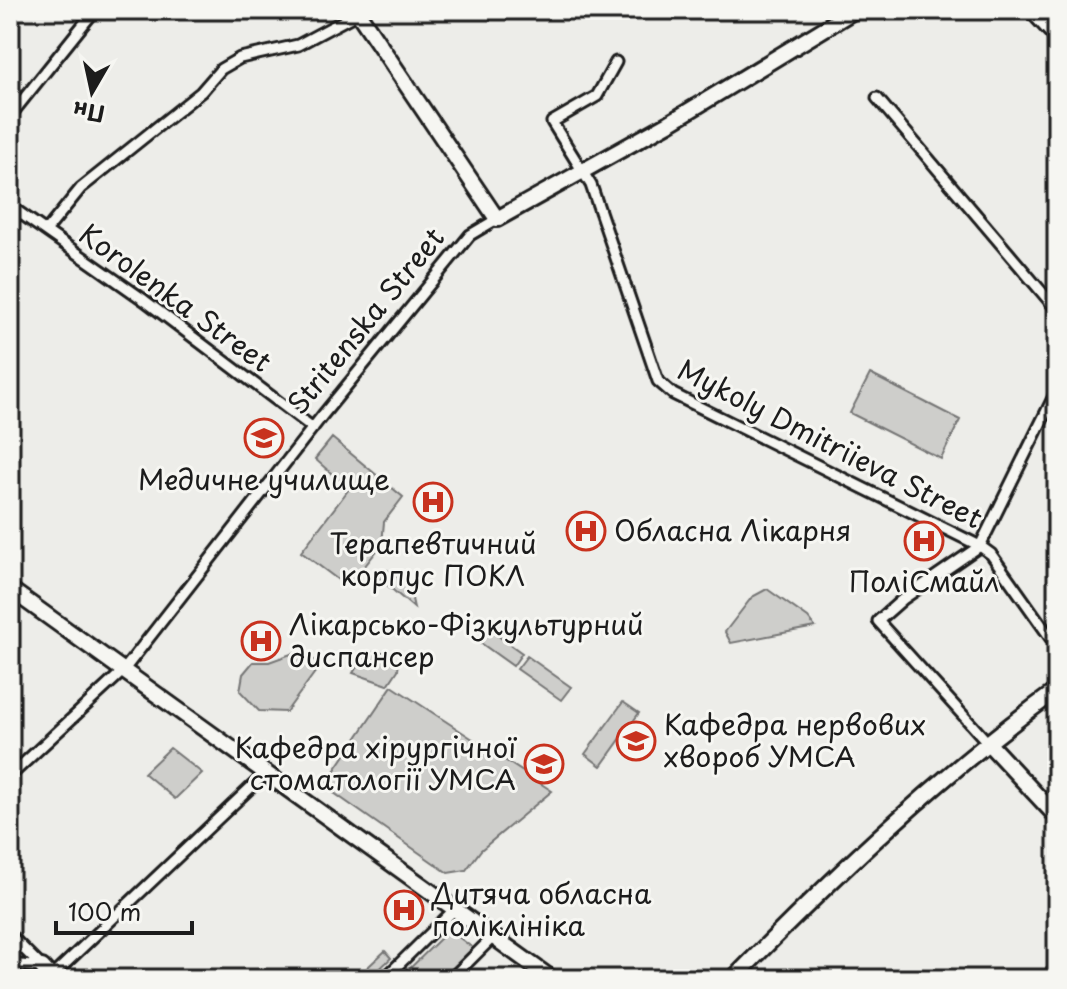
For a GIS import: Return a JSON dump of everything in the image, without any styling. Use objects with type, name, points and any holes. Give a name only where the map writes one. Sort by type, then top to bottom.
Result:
[{"type":"main road","name":"Stritenska Street","points":[[497,219],[855,10]]},
{"type":"main road","points":[[1032,10],[1057,37]]},
{"type":"main road","points":[[359,11],[497,219]]},
{"type":"main road","points":[[10,589],[552,979]]},
{"type":"main road","points":[[733,979],[861,853],[1057,690]]},
{"type":"main road","points":[[989,744],[1057,817]]},
{"type":"street","points":[[10,116],[95,10]]},
{"type":"street","points":[[46,231],[81,188],[201,92],[221,69],[240,58],[298,45],[359,11]]},
{"type":"street","name":"Mykoly Dmitriieva Street","points":[[616,62],[597,96],[552,122],[591,185],[658,381],[664,388],[980,546],[991,554],[1057,647]]},
{"type":"street","points":[[877,98],[1057,310]]},
{"type":"street","name":"Korolenka Street","points":[[10,206],[313,428]]},
{"type":"street","name":"Stritenska Street","points":[[10,776],[123,671],[313,428],[470,235],[497,219]]},
{"type":"street","points":[[989,744],[878,621],[903,599],[980,546],[1057,390]]},
{"type":"street","points":[[49,976],[266,773]]},
{"type":"street","points":[[384,979],[455,909]]},
{"type":"street","points":[[10,935],[49,976]]},
{"type":"street","points":[[451,979],[493,937]]},
{"type":"street","points":[[10,964],[49,976]]},
{"type":"shaded area","points":[[870,374],[960,420],[941,459],[850,413]]},
{"type":"shaded area","points":[[332,438],[403,497],[384,522],[382,544],[350,585],[345,585],[301,552],[349,489],[315,459]]},
{"type":"shaded area","points":[[387,570],[409,585],[414,608],[374,574]]},
{"type":"shaded area","points":[[767,589],[808,618],[815,627],[731,643],[725,632],[752,597]]},
{"type":"shaded area","points":[[487,628],[522,653],[513,666],[478,641]]},
{"type":"shaded area","points":[[299,651],[321,664],[286,712],[259,711],[240,691],[243,674],[253,662],[269,662]]},
{"type":"shaded area","points":[[373,652],[383,652],[399,662],[398,670],[388,685],[353,673],[362,659]]},
{"type":"shaded area","points":[[527,656],[571,687],[561,700],[517,669]]},
{"type":"shaded area","points":[[392,686],[552,791],[481,850],[466,870],[448,873],[324,786]]},
{"type":"shaded area","points":[[623,702],[639,713],[601,766],[585,754]]},
{"type":"shaded area","points":[[170,748],[202,773],[175,799],[144,773]]},
{"type":"shaded area","points":[[449,930],[473,948],[441,979],[399,979]]},
{"type":"shaded area","points":[[385,951],[391,958],[369,979],[355,979]]},
{"type":"place","name":"Медичне училище","points":[[264,438]]},
{"type":"place","name":"Терапевтичний корпус ПОКЛ","points":[[433,502]]},
{"type":"place","name":"Обласна Лікарня","points":[[586,531]]},
{"type":"place","name":"ПоліСмайл","points":[[924,541]]},
{"type":"place","name":"Лікарсько-Фізкультурний диспансер","points":[[261,641]]},
{"type":"place","name":"Кафедра нервових хвороб УМСА","points":[[636,741]]},
{"type":"place","name":"Кафедра хірургічної стоматології УМСА","points":[[544,764]]},
{"type":"place","name":"Дитяча обласна поліклініка","points":[[404,910]]}]
